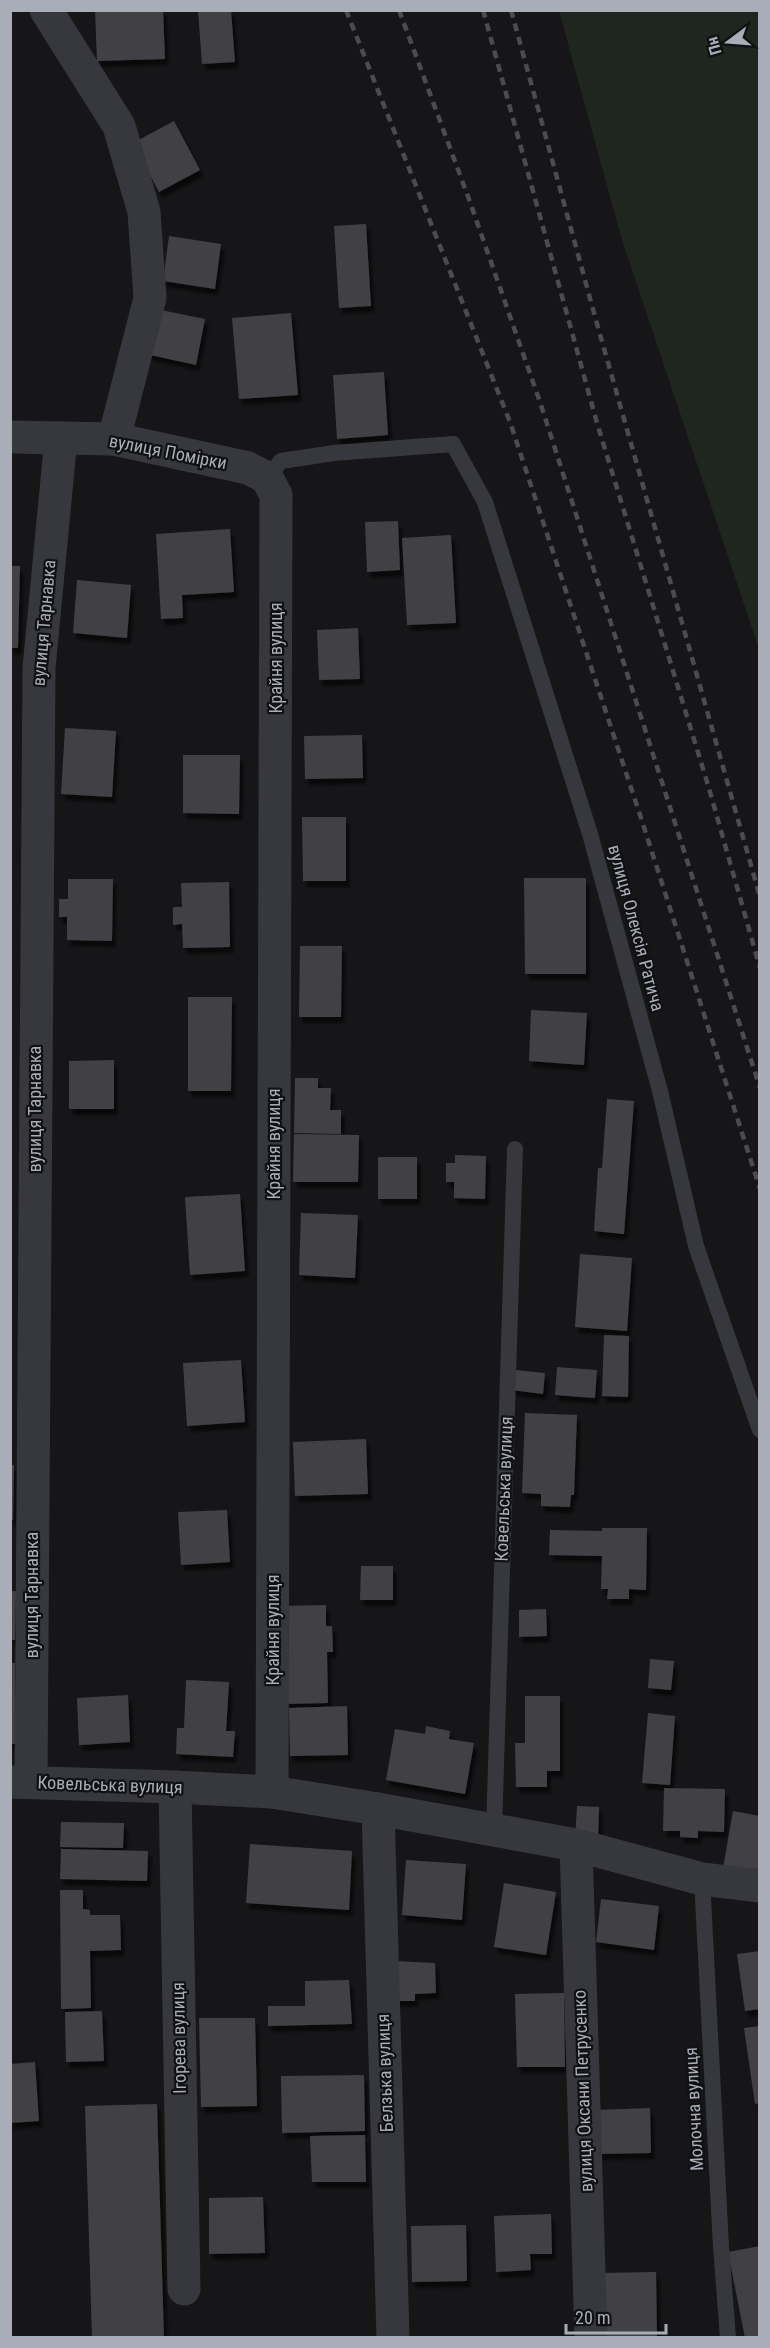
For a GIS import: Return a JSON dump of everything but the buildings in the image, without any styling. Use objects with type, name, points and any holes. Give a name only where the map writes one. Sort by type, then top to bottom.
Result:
[{"type":"street","points":[[46,10],[119,126],[144,212],[150,298],[114,439]]},
{"type":"street","name":"вулиця Помірки","points":[[10,437],[114,439],[248,468],[272,487]]},
{"type":"street","name":"вулиця Тарнавка","points":[[21,1782],[39,668],[61,438]]},
{"type":"street","name":"Крайня вулиця","points":[[272,487],[272,1792]]},
{"type":"street","name":"Ковельська вулиця","points":[[21,1782],[272,1792],[576,1845],[702,1879],[759,1886]]},
{"type":"street","name":"Ігорева вулиця","points":[[175,1787],[184,2289]]},
{"type":"street","name":"Белзька вулиця","points":[[378,1809],[393,2337]]},
{"type":"street","name":"вулиця Оксани Петрусенко","points":[[576,1845],[591,2337]]},
{"type":"lane","name":"вулиця Олексія Ратича","points":[[272,487],[281,461],[334,453],[453,444],[485,502],[590,834],[660,1091],[696,1246],[759,1430]]},
{"type":"lane","name":"Ковельська вулиця","points":[[494,1830],[514,1149]]},
{"type":"lane","name":"Молочна вулиця","points":[[702,1879],[720,2247],[728,2337]]},
{"type":"shaded area","points":[[559,11],[759,11],[759,649],[622,240]]},
{"type":"railway","points":[[346,10],[510,422],[642,821],[760,1189]]},
{"type":"railway","points":[[399,10],[470,202],[541,405],[760,1088]]},
{"type":"railway","points":[[483,10],[597,423],[708,785],[760,968]]},
{"type":"railway","points":[[511,10],[599,331],[760,897]]}]
